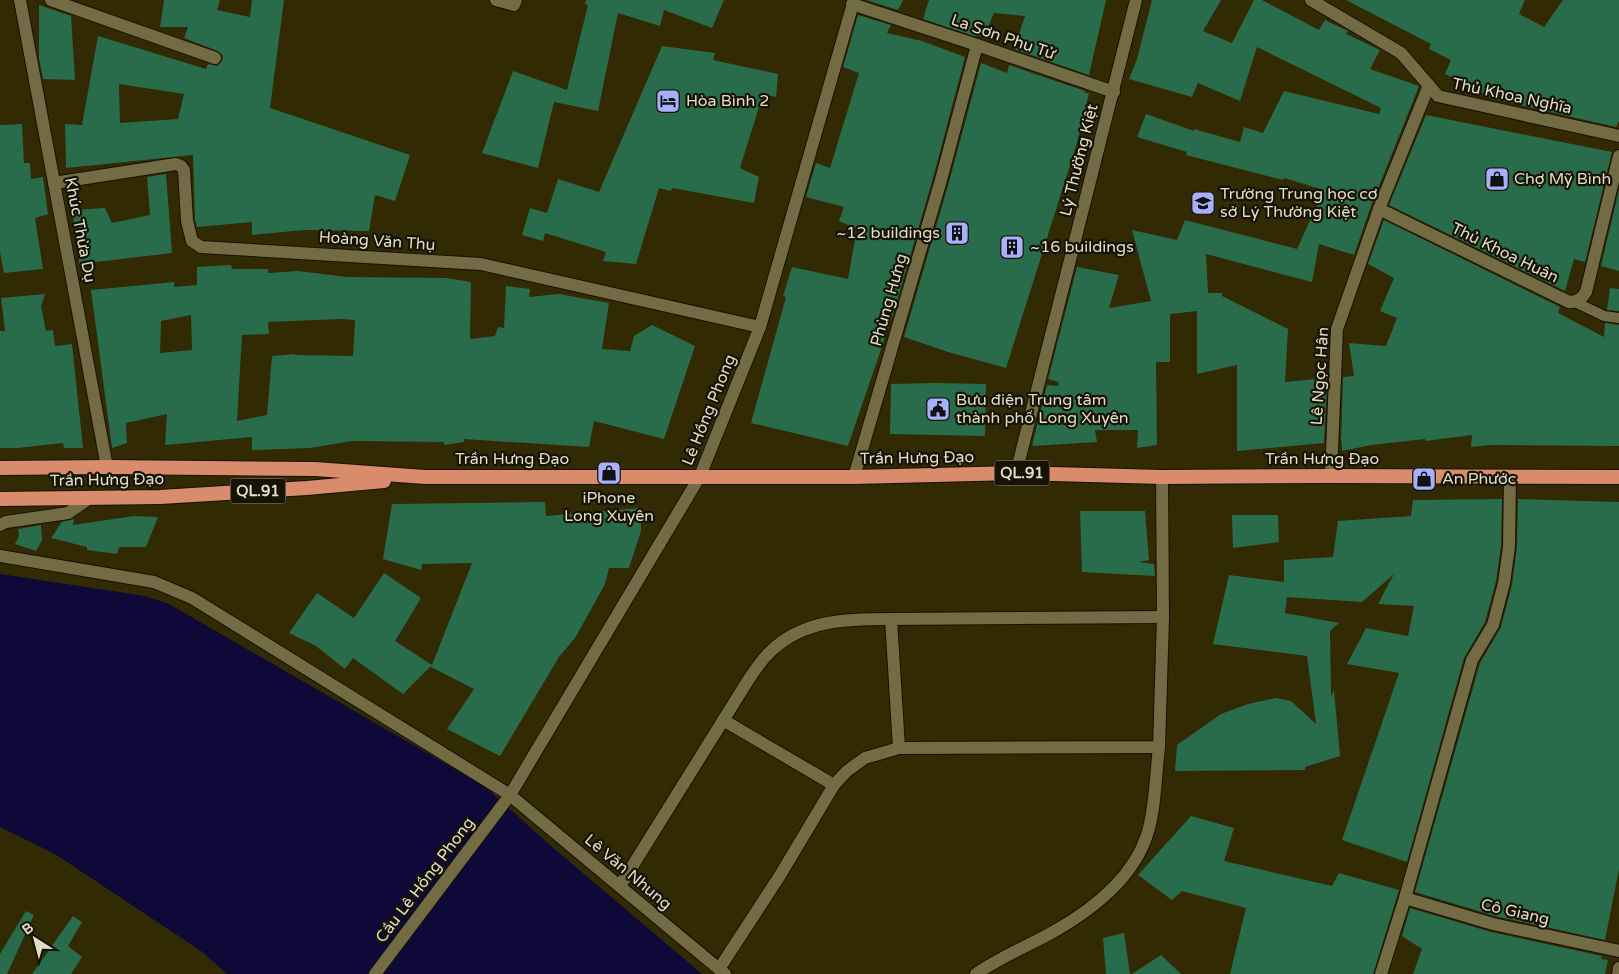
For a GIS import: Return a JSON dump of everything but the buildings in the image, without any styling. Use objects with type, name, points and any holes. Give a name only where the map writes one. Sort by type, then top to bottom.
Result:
[{"type":"highway","name":"Trần Hưng Đạo","points":[[0,468],[107,467],[315,470],[425,477],[854,477],[1016,473],[1162,477],[1619,477]]},
{"type":"highway","name":"Trần Hưng Đạo","points":[[0,499],[160,497],[307,488],[425,477]]},
{"type":"street","name":"Khúc Thừa Dụ","points":[[20,0],[107,467]]},
{"type":"street","points":[[51,0],[215,58]]},
{"type":"street","points":[[496,0],[514,5],[516,0]]},
{"type":"street","name":"Lý Thường Kiệt","points":[[1016,473],[1136,0]]},
{"type":"street","name":"Thủ Khoa Nghĩa","points":[[1311,0],[1402,53],[1438,96],[1619,136]]},
{"type":"street","name":"La Sơn Phu Tử","points":[[853,2],[1114,92]]},
{"type":"street","name":"Lê Hồng Phong","points":[[500,806],[510,795],[700,476],[760,327],[853,2]]},
{"type":"street","name":"Phùng Hưng","points":[[854,477],[941,180],[977,45]]},
{"type":"street","name":"Lê Ngọc Hân","points":[[1330,476],[1337,329],[1379,209],[1429,85]]},
{"type":"street","points":[[1575,302],[1586,292],[1619,156]]},
{"type":"street","name":"Hoàng Văn Thụ","points":[[54,183],[176,164],[182,166],[184,170],[187,221],[192,241],[201,247],[481,264],[760,327]]},
{"type":"street","name":"Thủ Khoa Huân","points":[[1379,209],[1569,302],[1575,302]]},
{"type":"street","points":[[976,974],[1054,932],[1082,914],[1109,891],[1130,869],[1148,833],[1159,747],[1164,617],[1162,477]]},
{"type":"street","points":[[1380,974],[1405,898],[1472,660],[1492,626],[1504,583],[1509,547],[1510,478]]},
{"type":"street","points":[[0,525],[6,522],[68,513],[90,498]]},
{"type":"street","name":"Lê Văn Nhung","points":[[0,556],[154,582],[192,598],[510,795],[722,971]]},
{"type":"street","points":[[620,886],[760,662],[772,650],[789,638],[810,627],[828,622],[853,619],[1164,617]]},
{"type":"street","points":[[891,619],[899,748]]},
{"type":"street","points":[[723,720],[834,785]]},
{"type":"street","points":[[722,971],[834,785],[846,771],[865,758],[899,748],[1159,747]]},
{"type":"street","name":"Cầu Lê Hồng Phong","points":[[375,974],[500,806]]},
{"type":"street","name":"Cô Giang","points":[[1405,898],[1493,924],[1619,951]]},
{"type":"street","points":[[1618,974],[1619,968]]},
{"type":"lane","name":"Thủ Khoa Huân","points":[[1575,302],[1604,316],[1619,318]]},
{"type":"shaded area","points":[[0,574],[145,596],[169,604],[484,786],[551,846],[702,974],[227,974],[201,951],[55,854],[0,827]]},
{"type":"place","name":"Hòa Bình 2","points":[[668,101]]},
{"type":"place","name":"Chợ Mỹ Bình","points":[[1497,179]]},
{"type":"place","name":"Trường Trung học cơ sở Lý Thường Kiệt","points":[[1203,203]]},
{"type":"place","name":"~12 buildings","points":[[957,233]]},
{"type":"place","name":"~16 buildings","points":[[1012,247]]},
{"type":"place","name":"Bưu điện Trung tâm thành phố Long Xuyên","points":[[938,409]]},
{"type":"place","name":"iPhone Long Xuyên","points":[[609,473]]},
{"type":"place","name":"An Phước","points":[[1424,479]]}]
